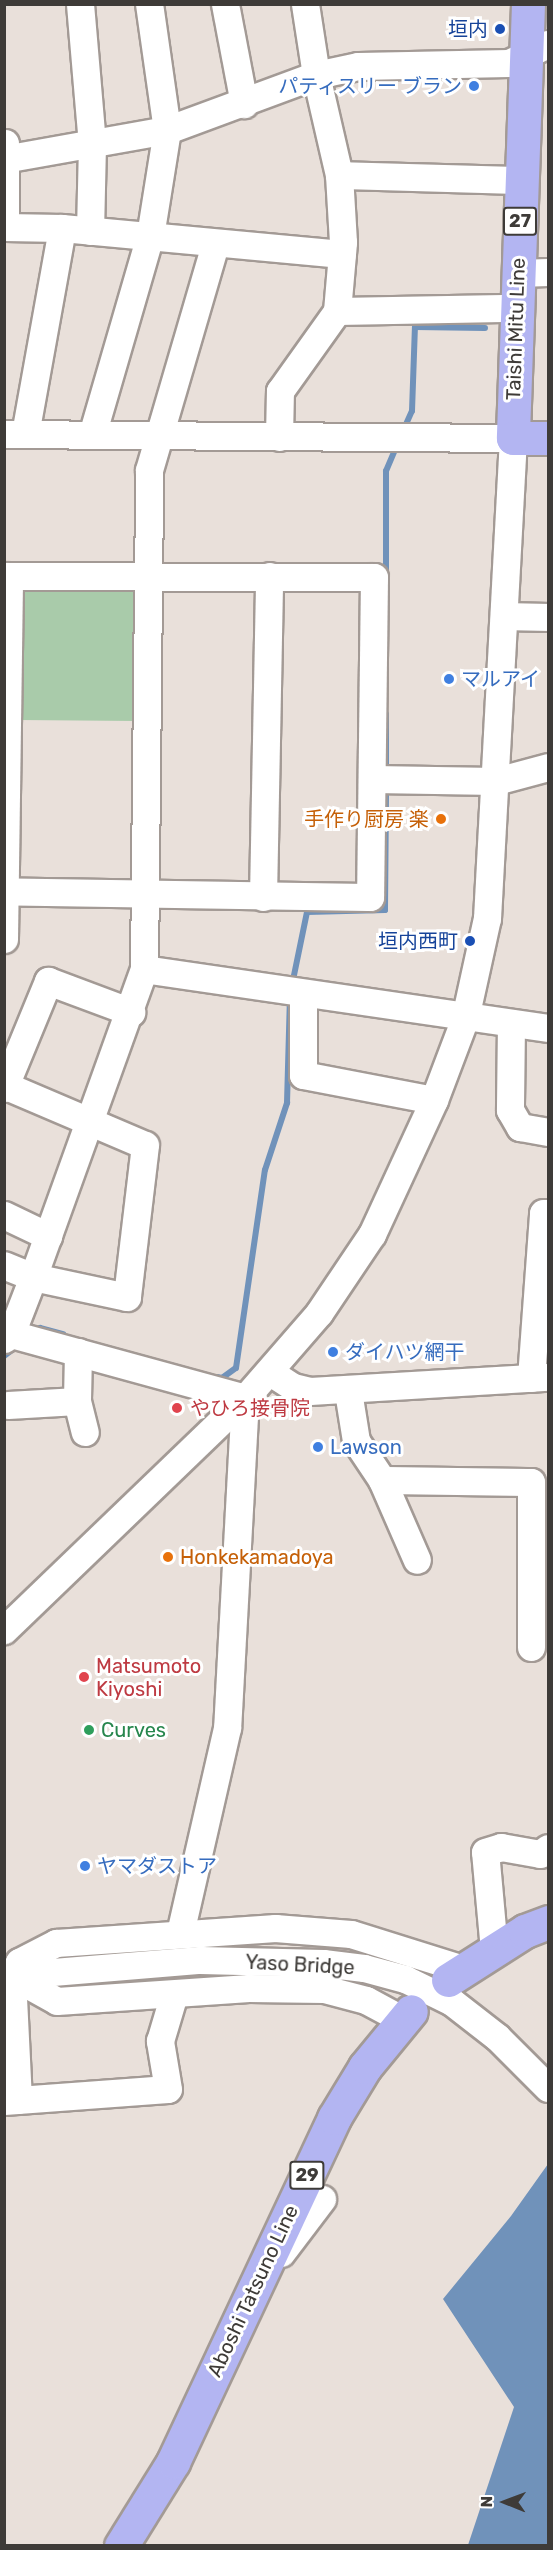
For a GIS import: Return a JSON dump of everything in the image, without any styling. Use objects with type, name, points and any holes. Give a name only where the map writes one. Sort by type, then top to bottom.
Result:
[{"type":"main road","name":"Taishi Mitu Line","points":[[513,438],[517,308],[533,272],[521,180],[537,48],[528,4]]},
{"type":"main road","points":[[513,438],[549,438]]},
{"type":"main road","points":[[455,1974],[494,1950],[549,1922]]},
{"type":"main road","name":"Aboshi Tatsuno Line","points":[[122,2546],[173,2462],[334,2118],[365,2067],[407,2015]]},
{"type":"street","points":[[80,4],[92,144],[90,231]]},
{"type":"street","points":[[92,435],[150,236],[167,130],[149,4]]},
{"type":"street","points":[[225,4],[244,104]]},
{"type":"street","points":[[279,437],[280,391],[337,311],[342,254],[339,175],[316,75],[305,4]]},
{"type":"street","points":[[342,254],[215,245],[62,228],[4,227],[6,152],[92,144],[167,130],[244,104],[316,75],[358,66],[509,63],[537,48]]},
{"type":"street","points":[[339,175],[521,180]]},
{"type":"street","points":[[4,1630],[245,1398],[319,1313],[372,1234],[434,1100],[465,1018],[487,918],[513,438],[155,437],[15,434],[62,228]]},
{"type":"street","points":[[215,245],[155,437],[149,470],[144,969],[131,1012],[33,1277],[7,1334],[245,1398]]},
{"type":"street","points":[[337,311],[517,308]]},
{"type":"street","points":[[4,939],[8,891],[7,576],[374,577],[384,780],[370,897],[146,896],[8,891]]},
{"type":"street","points":[[263,897],[269,576]]},
{"type":"street","points":[[504,616],[549,617]]},
{"type":"street","points":[[384,780],[496,781],[549,767]]},
{"type":"street","points":[[144,969],[465,1018],[549,1028]]},
{"type":"street","points":[[4,1265],[33,1277],[127,1297],[145,1145],[5,1086],[48,981],[131,1012]]},
{"type":"street","points":[[292,992],[303,1075],[434,1100]]},
{"type":"street","points":[[511,1023],[510,1110],[520,1127],[549,1132]]},
{"type":"street","points":[[270,1372],[301,1390],[348,1391],[540,1377],[543,1213],[549,1213]]},
{"type":"street","points":[[4,1215],[48,1236]]},
{"type":"street","points":[[78,1352],[77,1401],[85,1432]]},
{"type":"street","points":[[348,1391],[356,1441],[382,1480],[417,1560]]},
{"type":"street","points":[[180,1934],[227,1728],[245,1398]]},
{"type":"street","points":[[8,1405],[77,1401]]},
{"type":"street","points":[[382,1480],[531,1482],[531,1647]]},
{"type":"street","points":[[494,1950],[485,1852],[501,1847],[540,1854],[549,1848]]},
{"type":"street","points":[[174,1994],[160,2041],[168,2089],[11,2101],[8,1976],[19,1962],[56,1943],[275,1928],[351,1934],[455,1974]]},
{"type":"street","name":"Yaso Bridge","points":[[8,1976],[200,1960],[323,1963],[405,1979],[452,2002],[497,2037],[549,2088]]},
{"type":"street","points":[[8,1976],[57,2001],[249,1988],[324,1989],[366,2000],[407,2015]]},
{"type":"street","points":[[250,2295],[322,2199]]},
{"type":"green space","points":[[27,586],[131,586],[140,596],[137,721],[18,720],[18,593]]},
{"type":"water","points":[[548,2164],[548,2545],[468,2545],[514,2407],[443,2299],[511,2216]]},
{"type":"waterway","points":[[403,431],[412,411],[415,327],[485,328]]},
{"type":"waterway","points":[[386,578],[386,471],[398,443]]},
{"type":"waterway","points":[[386,714],[386,773]]},
{"type":"waterway","points":[[292,985],[307,912],[385,910],[386,786]]},
{"type":"waterway","points":[[217,1377],[222,1378],[236,1368],[265,1170],[287,1103],[290,998]]},
{"type":"waterway","points":[[36,1331],[40,1328],[63,1334]]},
{"type":"waterway","points":[[4,1356],[16,1347]]},
{"type":"place","name":"垣内","points":[[500,29]]},
{"type":"place","name":"パティスリー ブラン","points":[[474,86]]},
{"type":"place","name":"マルアイ","points":[[449,679]]},
{"type":"place","name":"手作り厨房 楽","points":[[441,819]]},
{"type":"place","name":"垣内西町","points":[[470,941]]},
{"type":"place","name":"ダイハツ網干","points":[[333,1352]]},
{"type":"place","name":"やひろ接骨院","points":[[177,1408]]},
{"type":"place","name":"Lawson","points":[[318,1447]]},
{"type":"place","name":"Honkekamadoya","points":[[168,1557]]},
{"type":"place","name":"Matsumoto Kiyoshi","points":[[84,1677]]},
{"type":"place","name":"Curves","points":[[89,1730]]},
{"type":"place","name":"ヤマダストア","points":[[85,1866]]}]
